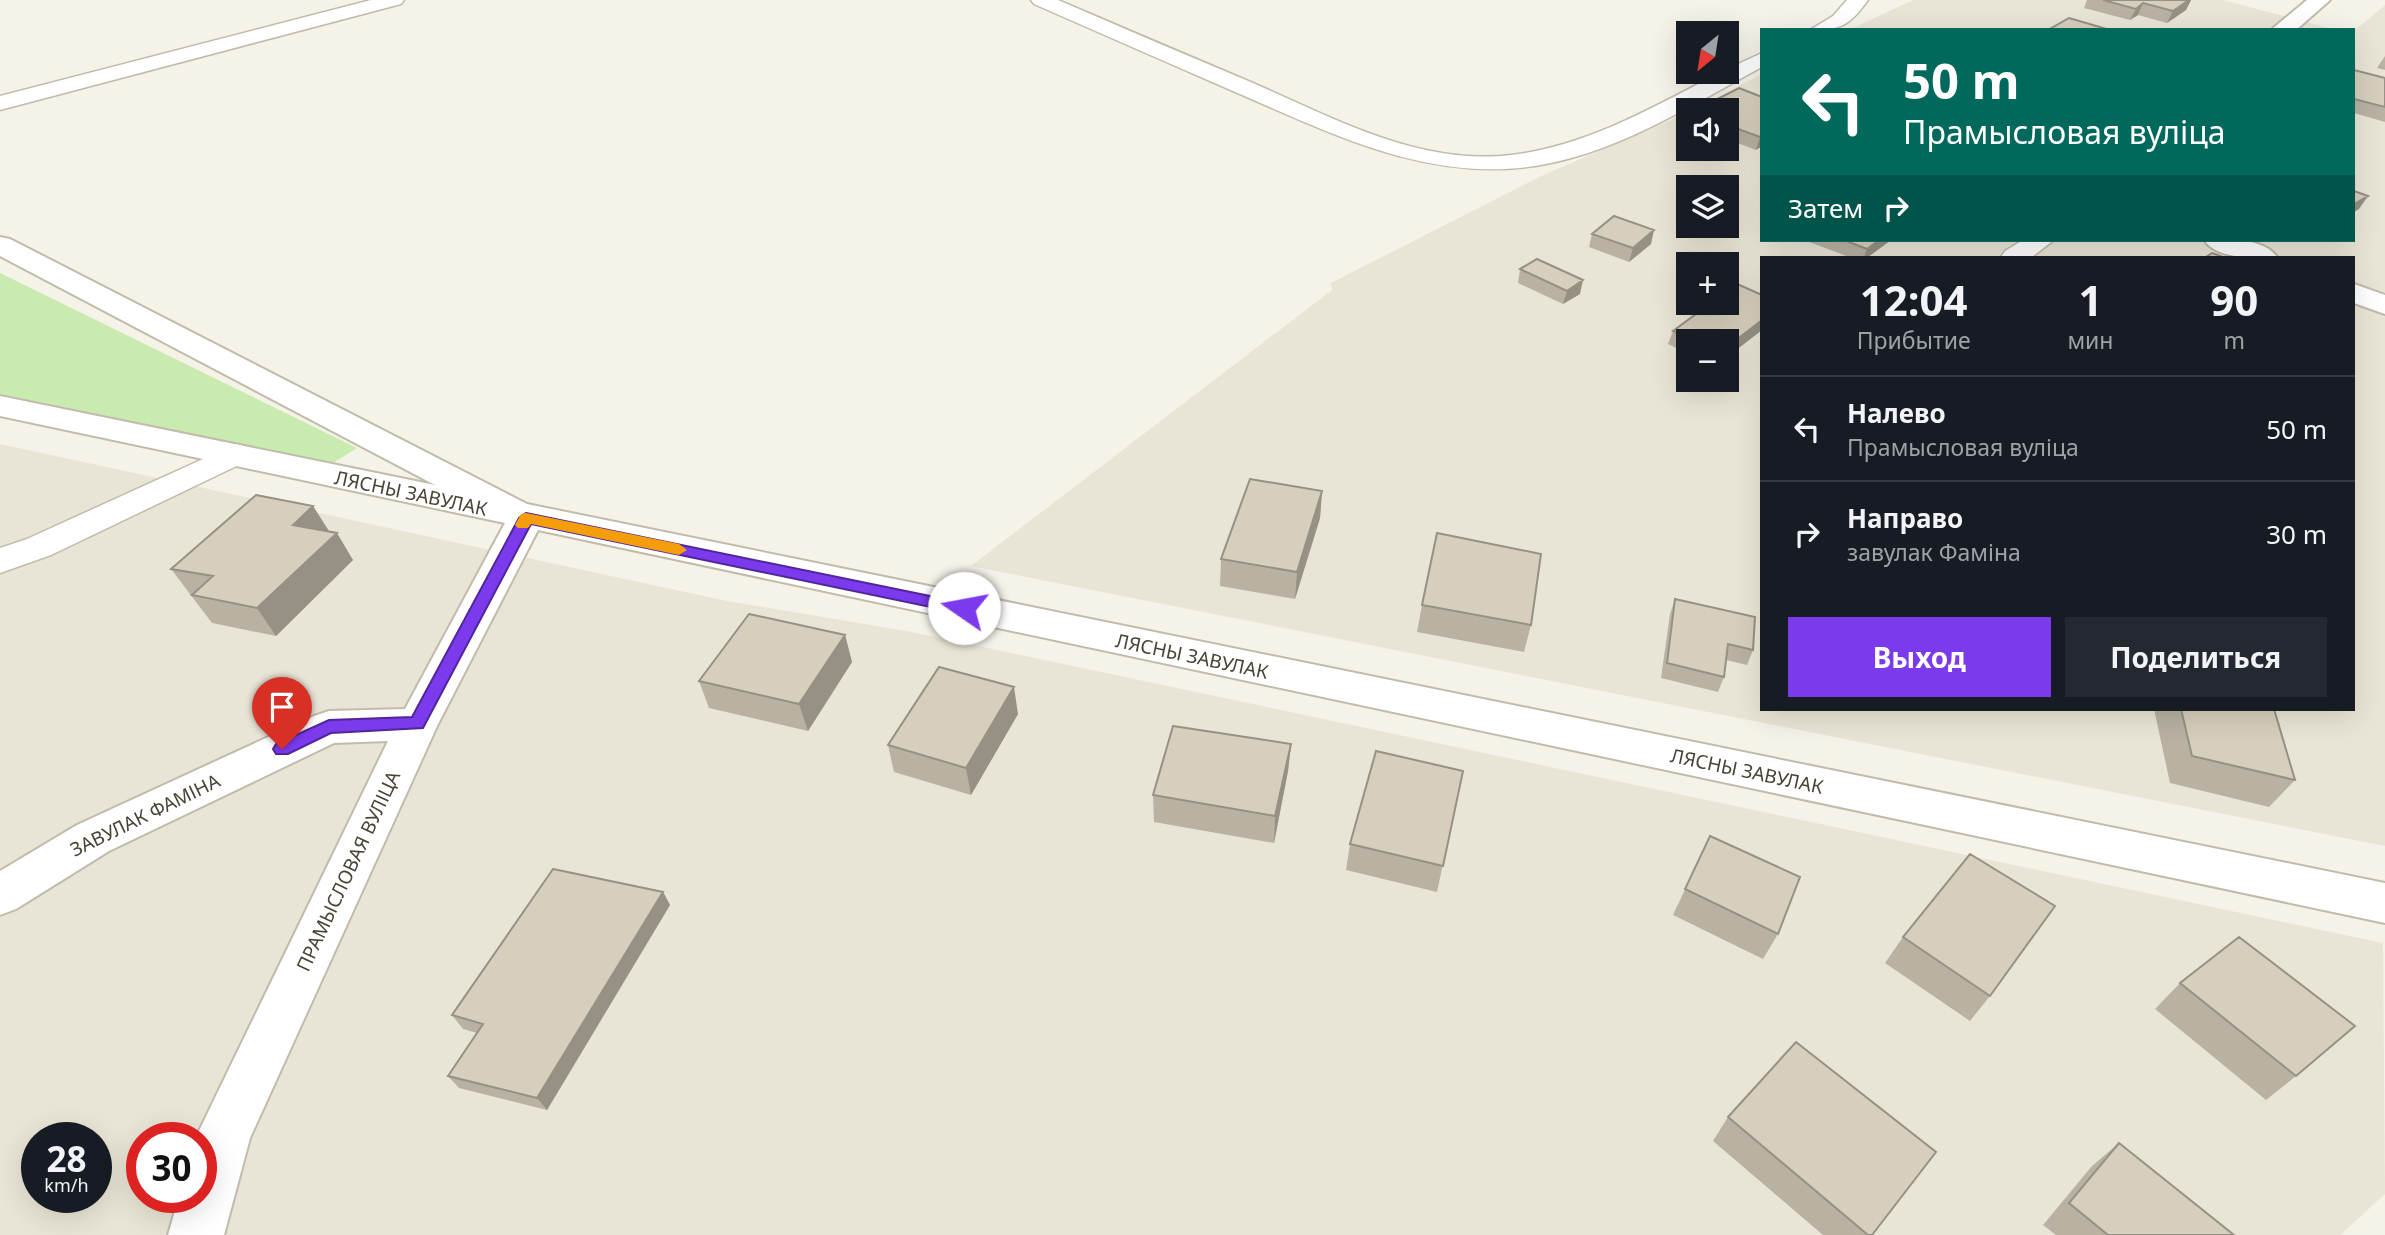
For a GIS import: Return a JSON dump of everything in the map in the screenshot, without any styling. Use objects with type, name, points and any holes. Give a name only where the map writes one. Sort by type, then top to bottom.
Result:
[{"type":"street","points":[[2285,28],[2320,0]]},
{"type":"street","points":[[2223,242],[2260,256]]},
{"type":"street","points":[[0,245],[526,518]]},
{"type":"street","points":[[2355,293],[2385,305]]},
{"type":"street","name":"ЛЯСНЫ ЗАВУЛАК","points":[[0,407],[2385,902]]},
{"type":"street","name":"ПРАМЫСЛОВАЯ ВУЛІЦА","points":[[196,1235],[225,1135],[417,724],[526,518]]},
{"type":"street","name":"ЗАВУЛАК ФАМІНА","points":[[0,895],[93,838],[329,727],[417,724]]},
{"type":"lane","points":[[0,103],[394,0]]},
{"type":"lane","points":[[1041,0],[1363,139],[1410,153],[1468,163],[1534,161],[1592,145],[1760,60]]},
{"type":"lane","points":[[1824,28],[1840,20],[1858,0]]},
{"type":"lane","points":[[2016,256],[2038,242]]},
{"type":"lane","points":[[0,561],[39,547],[236,454]]},
{"type":"shaded area","points":[[1913,0],[2223,0],[2328,28],[1853,28]]},
{"type":"shaded area","points":[[2385,5],[2385,846],[971,566],[1332,290],[1331,283],[1539,177],[1676,118],[1676,161],[1739,161],[1739,98],[1716,98],[1760,75],[1760,242],[2355,242],[2355,30]]},
{"type":"shaded area","points":[[0,444],[727,601],[912,632],[2383,943],[2385,1194],[2340,1235],[0,1235]]},
{"type":"green space","points":[[0,273],[357,448],[333,463],[0,394]]},
{"type":"building","points":[[2103,0],[2189,0],[2173,11],[2143,3],[2136,9]]},
{"type":"building","points":[[2069,18],[2103,28],[2052,28]]},
{"type":"building","points":[[2355,70],[2385,78],[2385,107],[2355,99]]},
{"type":"building","points":[[1739,88],[1760,96],[1760,137],[1739,129],[1739,98],[1719,98]]},
{"type":"building","points":[[2355,191],[2368,196],[2355,203]]},
{"type":"building","points":[[1614,216],[1654,230],[1633,248],[1592,234]]},
{"type":"building","points":[[1849,242],[1876,242],[1867,249]]},
{"type":"building","points":[[1537,259],[1583,280],[1567,291],[1520,269]]},
{"type":"building","points":[[1739,285],[1760,294],[1760,322],[1739,338],[1739,329],[1673,331],[1695,315],[1739,315]]},
{"type":"building","points":[[1250,479],[1322,491],[1297,572],[1221,559]]},
{"type":"building","points":[[256,495],[313,506],[293,525],[337,533],[257,608],[192,595],[213,576],[171,569]]},
{"type":"building","points":[[1437,533],[1541,554],[1531,625],[1422,605]]},
{"type":"building","points":[[1675,599],[1755,617],[1753,650],[1728,644],[1724,677],[1667,663]]},
{"type":"building","points":[[749,614],[845,635],[799,704],[699,681]]},
{"type":"building","points":[[939,667],[1014,687],[966,768],[888,745]]},
{"type":"building","points":[[2181,711],[2275,711],[2295,780],[2192,756]]},
{"type":"building","points":[[1173,726],[1291,744],[1275,816],[1153,795]]},
{"type":"building","points":[[1376,751],[1463,771],[1443,866],[1350,844]]},
{"type":"building","points":[[1710,836],[1800,877],[1778,934],[1685,889]]},
{"type":"building","points":[[1970,854],[2055,906],[1990,996],[1903,937]]},
{"type":"building","points":[[553,869],[663,892],[537,1098],[448,1076],[483,1024],[452,1015]]},
{"type":"building","points":[[2239,937],[2355,1026],[2296,1076],[2180,983]]},
{"type":"building","points":[[1796,1042],[1936,1152],[1872,1235],[1868,1235],[1728,1117]]},
{"type":"building","points":[[2119,1143],[2234,1235],[2108,1235],[2069,1203]]},
{"type":"slow traffic","points":[[523,525],[526,518],[679,550]]},
{"type":"route","points":[[282,749],[329,727],[417,724],[526,518],[964,608]]}]
